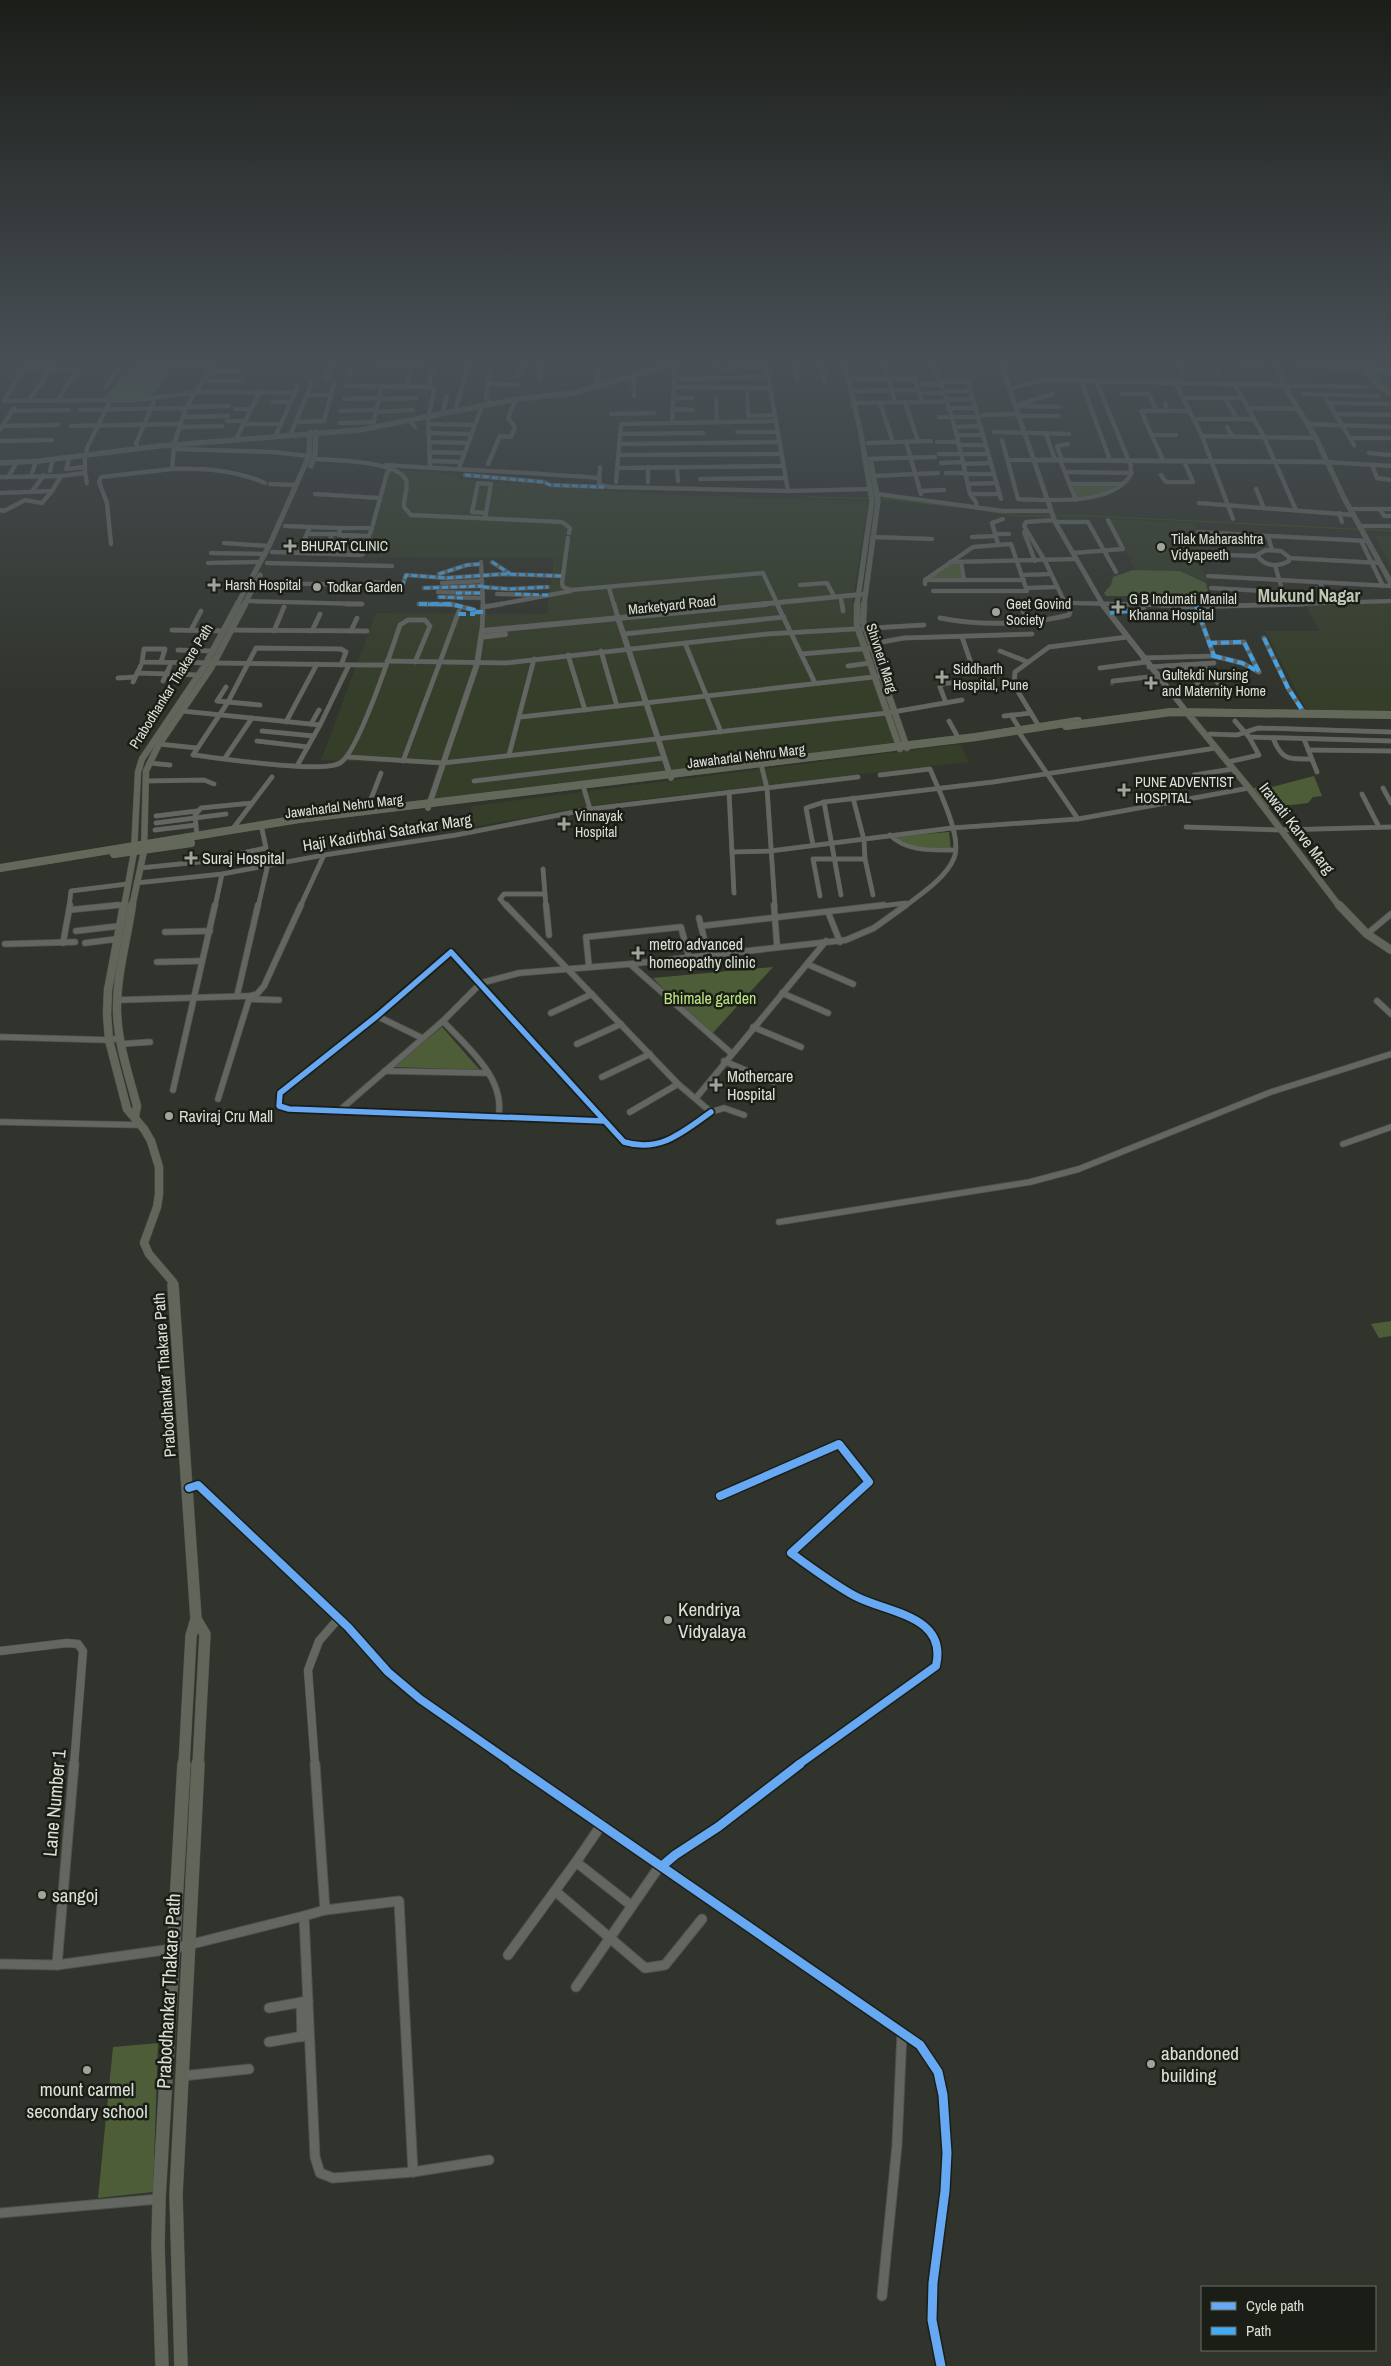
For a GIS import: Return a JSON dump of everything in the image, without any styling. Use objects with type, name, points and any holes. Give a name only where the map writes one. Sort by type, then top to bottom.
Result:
[{"type":"main road","name":"Prabodhankar Thakare Path","points":[[162,2366],[158,2246],[159,2199],[190,1636],[196,1619],[173,1282],[149,1254],[144,1243],[159,1199],[160,1179],[158,1162],[151,1142],[135,1116],[127,1109],[109,1040],[108,990],[135,848],[138,772],[142,759],[199,675],[264,563],[302,474]]},
{"type":"main road","name":"Prabodhankar Thakare Path","points":[[135,1116],[137,1106],[121,1041],[118,1000],[136,883],[144,851],[146,781],[149,763],[159,744],[214,663],[247,602],[264,563],[264,554],[273,545],[285,526],[304,474]]},
{"type":"main road","name":"Shivneri Marg","points":[[868,474],[869,489],[875,498],[862,595],[863,613],[887,713],[903,747]]},
{"type":"main road","points":[[1333,474],[1391,585]]},
{"type":"main road","name":"Shivneri Marg","points":[[873,476],[875,498],[873,537],[862,595],[856,613],[857,626],[870,647],[870,663],[879,677],[895,711],[903,747]]},
{"type":"main road","name":"Jawaharlal Nehru Marg","points":[[903,747],[1040,728],[1059,730],[1187,712],[1303,711],[1391,715]]},
{"type":"main road","points":[[1051,728],[1170,712],[1391,715]]},
{"type":"main road","name":"Jawaharlal Nehru Marg","points":[[1187,712],[1391,715]]},
{"type":"main road","name":"Irawati Karve Marg","points":[[1187,712],[1249,788],[1344,912],[1367,934],[1391,950]]},
{"type":"main road","name":"Jawaharlal Nehru Marg","points":[[0,870],[135,848],[144,842],[197,837],[231,831],[1051,728]]},
{"type":"main road","name":"Jawaharlal Nehru Marg","points":[[135,848],[144,851],[265,827],[366,812],[584,789],[670,776]]},
{"type":"main road","name":"Prabodhankar Thakare Path","points":[[181,2366],[176,2240],[188,1945],[205,1634],[196,1619]]},
{"type":"street","points":[[0,477],[73,474]]},
{"type":"street","points":[[85,474],[87,483]]},
{"type":"street","points":[[110,544],[107,503],[99,482],[101,477],[124,474]]},
{"type":"street","points":[[244,474],[265,482]]},
{"type":"street","points":[[373,524],[387,474]]},
{"type":"street","points":[[399,474],[406,479],[402,501],[404,508],[411,515],[485,516],[562,522],[570,528],[569,533]]},
{"type":"street","points":[[522,474],[526,480]]},
{"type":"street","points":[[560,474],[599,478]]},
{"type":"street","points":[[599,474],[599,483]]},
{"type":"street","points":[[616,482],[617,474]]},
{"type":"street","points":[[648,474],[648,482]]},
{"type":"street","points":[[678,474],[678,481]]},
{"type":"street","points":[[784,474],[788,492]]},
{"type":"street","points":[[873,476],[906,474]]},
{"type":"street","points":[[915,474],[921,492],[944,490]]},
{"type":"street","points":[[965,474],[970,494],[976,502],[977,508]]},
{"type":"street","points":[[970,494],[1001,496],[994,474]]},
{"type":"street","points":[[1012,474],[1018,499],[1047,500],[1076,500],[1100,495],[1127,480],[1130,474]]},
{"type":"street","points":[[1039,474],[1054,520],[1101,602],[1146,662],[1187,712]]},
{"type":"street","points":[[1067,474],[1076,500]]},
{"type":"street","points":[[1161,475],[1166,482],[1193,482],[1190,474]]},
{"type":"street","points":[[1218,474],[1230,505],[1233,519]]},
{"type":"street","points":[[1280,474],[1296,510]]},
{"type":"street","points":[[1376,474],[1378,478],[1391,480]]},
{"type":"street","points":[[33,490],[44,475]]},
{"type":"street","points":[[464,475],[526,480],[550,485],[604,487],[788,492],[869,489]]},
{"type":"street","points":[[0,510],[4,511],[25,500],[42,503],[52,491],[60,476]]},
{"type":"street","points":[[700,479],[785,478]]},
{"type":"street","points":[[560,482],[599,483],[604,487]]},
{"type":"street","points":[[478,483],[491,484],[485,516],[472,512],[478,483]]},
{"type":"street","points":[[968,484],[997,483]]},
{"type":"street","points":[[270,484],[296,485]]},
{"type":"street","points":[[1070,484],[1121,484]]},
{"type":"street","points":[[1256,488],[1264,508]]},
{"type":"street","points":[[0,493],[52,491]]},
{"type":"street","points":[[315,494],[380,498]]},
{"type":"street","points":[[875,498],[1003,511],[1051,512]]},
{"type":"street","points":[[971,507],[970,502],[973,500]]},
{"type":"street","points":[[1200,503],[1339,513],[1391,509]]},
{"type":"street","points":[[1380,509],[1384,516],[1391,516]]},
{"type":"street","points":[[1339,513],[1342,522]]},
{"type":"street","points":[[998,544],[993,522],[1003,519]]},
{"type":"street","points":[[940,618],[983,622],[1027,620],[1070,615],[1045,561],[1024,526],[1026,522],[1054,520],[1088,522],[1116,572]]},
{"type":"street","points":[[1073,552],[1123,549],[1108,520]]},
{"type":"street","points":[[224,543],[273,545],[298,553],[360,555],[364,550],[372,528],[285,526]]},
{"type":"street","points":[[1360,526],[1391,526]]},
{"type":"street","points":[[298,553],[310,527]]},
{"type":"street","points":[[339,535],[340,528]]},
{"type":"street","points":[[1024,531],[1035,561]]},
{"type":"street","points":[[1198,532],[1368,541]]},
{"type":"street","points":[[307,534],[369,536]]},
{"type":"street","points":[[326,549],[332,534]]},
{"type":"street","points":[[972,537],[1009,534]]},
{"type":"street","points":[[339,549],[345,535]]},
{"type":"street","points":[[350,550],[355,535]]},
{"type":"street","points":[[1268,536],[1272,550]]},
{"type":"street","points":[[873,537],[932,539]]},
{"type":"street","points":[[568,538],[563,587],[575,591]]},
{"type":"street","points":[[1361,541],[1383,586]]},
{"type":"street","points":[[933,591],[1027,591],[1024,580],[1011,544],[973,547],[925,582],[1024,580]]},
{"type":"street","points":[[301,548],[364,550]]},
{"type":"street","points":[[1257,556],[1261,551],[1272,550],[1283,552],[1290,558],[1380,563]]},
{"type":"street","points":[[211,552],[264,554]]},
{"type":"street","points":[[1201,554],[1257,556],[1263,562],[1275,565],[1286,564],[1290,558]]},
{"type":"street","points":[[950,562],[1017,562],[1076,559]]},
{"type":"street","points":[[492,562],[510,574]]},
{"type":"street","points":[[961,562],[964,580]]},
{"type":"street","points":[[208,563],[392,566]]},
{"type":"street","points":[[428,806],[477,664],[483,611],[481,563],[467,565],[439,574]]},
{"type":"street","points":[[1275,565],[1285,600]]},
{"type":"street","points":[[424,588],[482,583],[510,574],[563,576]]},
{"type":"street","points":[[419,604],[451,604],[474,610],[473,612],[575,591],[764,574],[815,684]]},
{"type":"street","points":[[1022,575],[1051,574]]},
{"type":"street","points":[[402,587],[406,575],[446,578],[509,589],[548,587]]},
{"type":"street","points":[[1208,576],[1391,585]]},
{"type":"street","points":[[257,582],[383,582]]},
{"type":"street","points":[[257,582],[371,584],[370,587],[373,589],[385,591]]},
{"type":"street","points":[[1320,582],[1327,602]]},
{"type":"street","points":[[442,583],[482,583]]},
{"type":"street","points":[[800,585],[826,583],[834,596]]},
{"type":"street","points":[[1026,588],[1057,587]]},
{"type":"street","points":[[609,588],[670,776]]},
{"type":"street","points":[[1210,588],[1283,592]]},
{"type":"street","points":[[497,594],[550,595]]},
{"type":"street","points":[[438,595],[483,595]]},
{"type":"street","name":"Marketyard Road","points":[[481,634],[834,596],[862,595]]},
{"type":"street","name":"Marketyard Road","points":[[777,603],[841,599],[862,595]]},
{"type":"street","points":[[1036,596],[1039,602]]},
{"type":"street","points":[[841,599],[843,611]]},
{"type":"street","points":[[1028,602],[1101,602],[1196,606],[1391,601]]},
{"type":"street","points":[[247,602],[362,604]]},
{"type":"street","points":[[1020,604],[1027,620]]},
{"type":"street","points":[[1196,606],[1214,656]]},
{"type":"street","points":[[274,631],[284,607]]},
{"type":"street","points":[[1110,613],[1144,609]]},
{"type":"street","points":[[191,630],[201,611]]},
{"type":"street","points":[[403,761],[459,613],[483,611]]},
{"type":"street","points":[[312,631],[320,614]]},
{"type":"street","points":[[624,634],[784,617]]},
{"type":"street","points":[[351,631],[356,618]]},
{"type":"street","points":[[341,665],[346,652],[341,649],[256,648],[221,715],[193,755],[297,766],[324,768],[334,766],[343,762],[348,757],[380,685],[397,631],[402,622],[425,620],[430,626],[415,662]]},
{"type":"street","points":[[161,662],[165,649],[144,649],[142,662],[341,665],[415,662],[477,664],[857,626],[924,625]]},
{"type":"street","points":[[172,630],[224,631]]},
{"type":"street","points":[[231,630],[367,631]]},
{"type":"street","points":[[802,654],[870,647],[904,638],[1032,634]]},
{"type":"street","points":[[962,637],[972,666]]},
{"type":"street","points":[[1040,728],[1014,685],[1015,672],[1048,648],[1127,637]]},
{"type":"street","points":[[1264,638],[1288,688],[1303,711]]},
{"type":"street","points":[[1100,668],[1214,656],[1242,663],[1260,673],[1244,642],[1208,643]]},
{"type":"street","points":[[684,643],[721,732]]},
{"type":"street","points":[[178,650],[213,651]]},
{"type":"street","points":[[1000,651],[1028,662]]},
{"type":"street","points":[[601,652],[617,706]]},
{"type":"street","points":[[568,655],[585,710]]},
{"type":"street","points":[[509,755],[534,659]]},
{"type":"street","points":[[1146,662],[1183,665],[1214,663]]},
{"type":"street","points":[[848,666],[870,663]]},
{"type":"street","points":[[286,722],[317,664]]},
{"type":"street","points":[[1202,664],[1223,689]]},
{"type":"street","points":[[135,677],[141,665]]},
{"type":"street","points":[[297,766],[320,725],[349,665]]},
{"type":"street","points":[[1183,665],[1202,689]]},
{"type":"street","points":[[163,681],[170,666]]},
{"type":"street","points":[[118,678],[167,674],[199,675]]},
{"type":"street","points":[[1113,681],[1157,676]]},
{"type":"street","points":[[520,717],[879,677]]},
{"type":"street","points":[[946,703],[940,687],[942,684],[956,682]]},
{"type":"street","points":[[226,687],[217,701],[260,705]]},
{"type":"street","points":[[348,757],[443,763],[887,713],[962,700]]},
{"type":"street","points":[[311,724],[319,710]]},
{"type":"street","points":[[182,711],[320,725]]},
{"type":"street","points":[[1004,716],[1031,713]]},
{"type":"street","points":[[1011,715],[1020,732],[1078,819]]},
{"type":"street","points":[[225,758],[252,718]]},
{"type":"street","points":[[949,721],[959,739]]},
{"type":"street","points":[[1228,762],[1258,757],[1259,752],[1235,721]]},
{"type":"street","points":[[1210,734],[1244,733],[1258,728],[1338,732],[1389,732],[1391,741],[1249,737]]},
{"type":"street","points":[[1286,729],[1290,738]]},
{"type":"street","points":[[1302,729],[1317,772]]},
{"type":"street","points":[[262,731],[314,736]]},
{"type":"street","points":[[1338,732],[1340,740],[1347,750]]},
{"type":"street","points":[[1273,738],[1279,754],[1284,757],[1312,759]]},
{"type":"street","points":[[257,741],[308,747]]},
{"type":"street","points":[[159,744],[197,748]]},
{"type":"street","points":[[813,845],[806,808],[824,802],[1048,774],[1216,748]]},
{"type":"street","points":[[1308,750],[1391,753]]},
{"type":"street","points":[[474,781],[664,758]]},
{"type":"street","points":[[149,763],[170,765]]},
{"type":"street","points":[[762,765],[767,788],[777,946]]},
{"type":"street","points":[[340,1110],[443,1021],[481,983],[519,973],[630,964],[826,941],[840,942],[874,929],[946,873],[954,861],[956,850],[952,828],[930,769],[880,775]]},
{"type":"street","points":[[1194,775],[1233,769]]},
{"type":"street","points":[[366,812],[381,772]]},
{"type":"street","points":[[231,831],[272,777]]},
{"type":"street","name":"Haji Kadirbhai Satarkar Marg","points":[[136,883],[222,874],[268,864],[456,835],[590,809],[858,777]]},
{"type":"street","points":[[146,781],[204,780],[214,784]]},
{"type":"street","points":[[732,852],[770,851],[952,828],[1078,819],[1249,788]]},
{"type":"street","points":[[1383,788],[1391,803]]},
{"type":"street","points":[[584,789],[590,809]]},
{"type":"street","points":[[729,792],[734,893]]},
{"type":"street","points":[[1362,794],[1379,827]]},
{"type":"street","points":[[853,798],[864,840],[865,859],[873,895]]},
{"type":"street","points":[[824,802],[841,895]]},
{"type":"street","points":[[156,816],[197,811],[213,806],[252,803]]},
{"type":"street","points":[[197,811],[195,818],[197,837]]},
{"type":"street","points":[[156,823],[226,814]]},
{"type":"street","points":[[155,830],[196,825]]},
{"type":"street","points":[[140,868],[199,862],[266,848],[265,827]]},
{"type":"street","points":[[1186,827],[1281,830],[1391,827]]},
{"type":"street","points":[[890,835],[898,842],[918,848],[956,850]]},
{"type":"street","points":[[249,997],[257,994],[264,986],[324,855]]},
{"type":"street","points":[[820,896],[814,859],[865,859]]},
{"type":"street","points":[[237,996],[268,864]]},
{"type":"street","points":[[543,869],[549,935]]},
{"type":"street","points":[[173,1090],[222,874]]},
{"type":"street","points":[[63,943],[71,891],[127,884]]},
{"type":"street","points":[[546,894],[504,894],[500,899],[678,1084],[711,1112]]},
{"type":"street","points":[[701,926],[907,903]]},
{"type":"street","points":[[69,910],[123,905]]},
{"type":"street","points":[[828,912],[840,942]]},
{"type":"street","points":[[1367,934],[1391,914]]},
{"type":"street","points":[[700,918],[708,954]]},
{"type":"street","points":[[76,931],[120,926]]},
{"type":"street","points":[[589,966],[586,936],[682,927],[689,957]]},
{"type":"street","points":[[165,932],[210,931]]},
{"type":"street","points":[[85,943],[117,939]]},
{"type":"street","points":[[696,1098],[724,1061],[826,941]]},
{"type":"street","points":[[5,944],[75,942]]},
{"type":"street","points":[[604,1121],[289,1109],[280,1106],[278,1100],[280,1093],[377,1016],[451,952],[624,1142],[638,1147],[664,1143],[711,1112],[724,1108],[744,1115]]},
{"type":"street","points":[[157,962],[202,961]]},
{"type":"street","points":[[630,964],[731,1053]]},
{"type":"street","points":[[807,964],[853,984]]},
{"type":"street","points":[[782,993],[828,1013]]},
{"type":"street","points":[[551,1012],[592,994]]},
{"type":"street","points":[[118,1000],[237,996],[279,1000]]},
{"type":"street","points":[[218,1099],[249,997]]},
{"type":"street","points":[[1377,1001],[1391,1014]]},
{"type":"street","points":[[377,1016],[422,1038]]},
{"type":"street","points":[[443,1021],[488,1073],[499,1092],[501,1104],[498,1118]]},
{"type":"street","points":[[577,1044],[621,1024]]},
{"type":"street","points":[[753,1028],[801,1047]]},
{"type":"street","points":[[0,1037],[150,1042]]},
{"type":"street","points":[[602,1077],[650,1054]]},
{"type":"street","points":[[779,1222],[1030,1182],[1078,1169],[1271,1092],[1391,1054]]},
{"type":"street","points":[[724,1061],[773,1082]]},
{"type":"street","points":[[385,1071],[488,1073]]},
{"type":"street","points":[[630,1112],[678,1084]]},
{"type":"street","points":[[0,1122],[141,1125]]},
{"type":"street","points":[[1343,1144],[1391,1127]]},
{"type":"street","points":[[576,1987],[661,1865],[671,1856],[716,1828],[785,1773],[914,1684],[936,1666],[939,1653],[936,1640],[929,1630],[914,1620],[858,1597],[792,1552],[869,1482],[839,1444],[720,1496]]},
{"type":"street","points":[[188,1488],[198,1485],[338,1618],[388,1672],[420,1699],[920,2045],[938,2072],[943,2095],[947,2153],[945,2191],[932,2283],[932,2320],[941,2366]]},
{"type":"street","points":[[325,1910],[308,1670],[311,1652],[322,1635],[338,1618]]},
{"type":"street","name":"Lane Number 1","points":[[0,1651],[67,1643],[78,1644],[83,1651],[57,1965]]},
{"type":"street","points":[[508,1955],[602,1824]]},
{"type":"street","points":[[576,1862],[632,1906]]},
{"type":"street","points":[[555,1891],[644,1968],[656,1968],[665,1964],[702,1919]]},
{"type":"street","points":[[0,1964],[57,1965],[172,1948],[325,1910],[399,1902],[413,2172]]},
{"type":"street","points":[[304,1916],[306,2036],[315,2157],[320,2174],[333,2178],[413,2172],[489,2160]]},
{"type":"street","points":[[269,2008],[304,2001]]},
{"type":"street","points":[[882,2296],[897,2145],[902,2032]]},
{"type":"street","points":[[269,2042],[306,2036]]},
{"type":"street","points":[[182,2076],[249,2069]]},
{"type":"street","points":[[0,2213],[159,2199]]},
{"type":"shaded area","points":[[384,474],[452,474],[458,475],[457,479],[673,495],[868,501],[852,604],[857,632],[895,745],[426,802],[438,765],[321,760],[376,613],[547,614],[554,558],[367,557]]},
{"type":"shaded area","name":"Tilak Maharashtra Vidyapeeth","points":[[1108,519],[1195,523],[1206,582],[1181,571],[1136,570]]},
{"type":"shaded area","points":[[1375,536],[1391,536],[1391,568]]},
{"type":"shaded area","points":[[1391,603],[1391,711],[1313,711],[1305,707],[1265,631],[1319,631],[1305,604]]},
{"type":"shaded area","points":[[960,744],[969,762],[595,805],[473,827],[471,806]]},
{"type":"green space","points":[[1117,484],[1108,492],[1077,499],[1070,485]]},
{"type":"green space","points":[[951,563],[960,563],[963,579],[931,578]]},
{"type":"green space","points":[[1133,570],[1180,571],[1206,583],[1209,596],[1190,596],[1192,602],[1180,602],[1148,596],[1106,596],[1104,593],[1111,585],[1113,577]]},
{"type":"green space","points":[[1314,776],[1322,796],[1313,797],[1308,803],[1266,808],[1251,788],[1272,787]]},
{"type":"green space","points":[[949,832],[951,850],[912,846],[890,837]]},
{"type":"green space","name":"Bhimale garden","points":[[773,967],[710,1036],[653,978]]},
{"type":"green space","points":[[442,1027],[480,1070],[394,1067]]},
{"type":"green space","points":[[1391,1321],[1391,1336],[1379,1338],[1371,1324]]},
{"type":"green space","points":[[158,2043],[153,2192],[98,2198],[113,2047]]},
{"type":"waterway","points":[[809,497],[887,499],[956,507]]},
{"type":"waterway","points":[[978,510],[1021,516],[1094,516],[1391,531]]},
{"type":"tunnel","points":[[1113,681],[1112,683],[1115,686]]},
{"type":"marked path","points":[[465,475],[544,482],[550,485],[604,487]]},
{"type":"marked path","points":[[492,562],[510,574]]},
{"type":"marked path","points":[[439,574],[467,565],[481,564]]},
{"type":"marked path","points":[[402,587],[406,575],[446,578],[504,574],[563,576]]},
{"type":"marked path","points":[[424,588],[483,586]]},
{"type":"marked path","points":[[483,587],[509,589],[548,587]]},
{"type":"marked path","points":[[456,593],[483,593]]},
{"type":"marked path","points":[[515,594],[550,595]]},
{"type":"marked path","points":[[439,597],[463,598]]},
{"type":"marked path","points":[[419,604],[451,604],[474,610],[473,612],[483,612]]},
{"type":"marked path","points":[[1196,606],[1214,656],[1210,655]]},
{"type":"marked path","points":[[1110,613],[1144,609]]},
{"type":"marked path","points":[[458,614],[475,614]]},
{"type":"marked path","points":[[1264,638],[1288,688],[1303,711]]},
{"type":"marked path","points":[[1209,643],[1244,642],[1259,672]]},
{"type":"marked path","points":[[1214,656],[1242,663],[1259,672]]},
{"type":"cycle path","points":[[604,1121],[289,1109],[279,1106],[278,1100],[280,1093],[377,1016],[451,952],[624,1142],[636,1146],[659,1144],[681,1133],[711,1112]]},
{"type":"cycle path","points":[[662,1866],[675,1855],[718,1827],[827,1743],[925,1675],[936,1666],[938,1656],[936,1640],[922,1625],[902,1614],[859,1598],[791,1553],[869,1482],[839,1444],[720,1496]]},
{"type":"cycle path","points":[[189,1488],[198,1485],[348,1627],[388,1672],[420,1699],[920,2045],[938,2072],[943,2095],[947,2153],[945,2191],[933,2283],[932,2320],[941,2366]]},
{"type":"place","name":"BHURAT CLINIC","points":[[290,546]]},
{"type":"place","name":"Tilak Maharashtra Vidyapeeth","points":[[1161,547]]},
{"type":"place","name":"Harsh Hospital","points":[[214,585]]},
{"type":"place","name":"Todkar Garden","points":[[317,587]]},
{"type":"place","name":"G B Indumati Manilal Khanna Hospital","points":[[1118,607]]},
{"type":"place","name":"Geet Govind Society","points":[[996,612]]},
{"type":"place","name":"Siddharth Hospital, Pune","points":[[942,677]]},
{"type":"place","name":"Gultekdi Nursing and Maternity Home","points":[[1151,683]]},
{"type":"place","name":"PUNE ADVENTIST HOSPITAL","points":[[1124,790]]},
{"type":"place","name":"Vinnayak Hospital","points":[[564,824]]},
{"type":"place","name":"Suraj Hospital","points":[[191,858]]},
{"type":"place","name":"metro advanced homeopathy clinic","points":[[638,953]]},
{"type":"place","name":"Mothercare Hospital","points":[[716,1085]]},
{"type":"place","name":"Raviraj Cru Mall","points":[[169,1116]]},
{"type":"place","name":"Kendriya Vidyalaya","points":[[668,1620]]},
{"type":"place","name":"sangoj","points":[[42,1895]]},
{"type":"place","name":"abandoned building","points":[[1151,2064]]},
{"type":"place","name":"mount carmel secondary school","points":[[87,2070]]},
{"type":"district","name":"Mukund Nagar","points":[[1309,595]]}]
